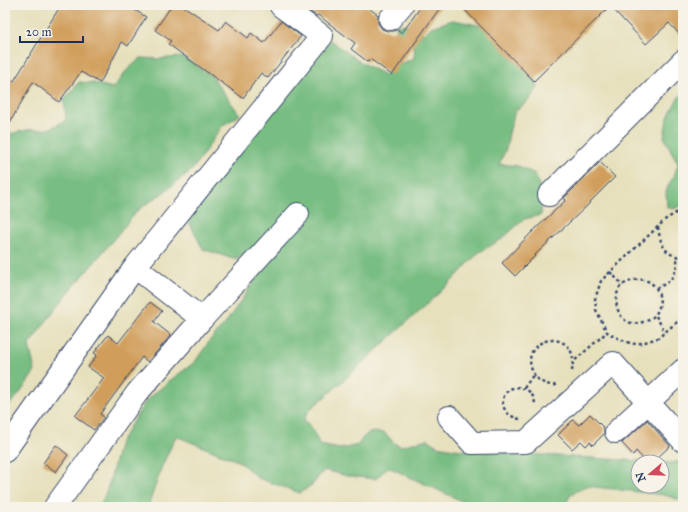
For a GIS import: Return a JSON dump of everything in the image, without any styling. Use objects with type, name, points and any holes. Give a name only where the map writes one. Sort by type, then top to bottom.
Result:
[{"type":"street","points":[[5,451],[135,267],[322,36],[281,6],[282,5]]},
{"type":"street","points":[[550,194],[683,61]]},
{"type":"street","points":[[55,507],[137,393],[298,214]]},
{"type":"street","points":[[135,267],[202,319]]},
{"type":"street","points":[[449,417],[472,443],[526,442],[613,363],[683,441]]},
{"type":"street","points":[[616,432],[683,370]]},
{"type":"path","points":[[683,211],[666,219],[610,272],[602,281],[595,299],[596,310],[607,332],[632,344],[642,343],[658,338],[673,327],[683,317]]},
{"type":"path","points":[[658,227],[662,244],[668,253],[678,257],[683,257]]},
{"type":"path","points":[[656,288],[670,281],[678,266],[678,257]]},
{"type":"path","points":[[610,272],[623,285]]},
{"type":"path","points":[[656,316],[639,323],[630,323],[623,318],[618,312],[616,304],[616,296],[620,287],[627,282],[643,280],[651,283],[656,288],[660,298],[656,316],[665,332]]},
{"type":"path","points":[[573,362],[607,332]]},
{"type":"path","points":[[556,388],[561,384],[553,385],[544,383],[536,378],[531,369],[530,358],[533,349],[539,343],[556,340],[570,348],[573,355],[573,362],[572,371],[569,375]]},
{"type":"path","points":[[524,388],[534,374]]},
{"type":"path","points":[[521,419],[513,417],[507,413],[503,407],[505,393],[512,387],[524,388],[530,392],[535,402],[535,408],[538,404]]},
{"type":"green space","points":[[453,20],[497,29],[529,58],[538,88],[527,102],[515,111],[506,149],[499,164],[518,166],[535,174],[542,193],[541,215],[524,219],[502,239],[478,253],[453,280],[309,410],[304,419],[312,429],[320,445],[340,449],[358,445],[363,437],[368,433],[375,432],[385,433],[394,443],[401,446],[428,439],[437,446],[460,450],[630,460],[630,491],[587,486],[571,494],[564,507],[464,507],[466,503],[388,467],[376,479],[347,476],[324,470],[313,484],[300,493],[258,478],[240,462],[176,436],[162,466],[148,507],[100,507],[109,484],[120,442],[146,401],[195,362],[210,340],[225,324],[263,268],[266,248],[233,259],[203,249],[186,216],[330,40],[360,62],[385,75],[395,66],[414,58],[415,48],[399,41],[396,26],[406,24],[424,34],[431,27]]},
{"type":"green space","points":[[182,57],[211,75],[240,115],[223,125],[192,170],[138,210],[58,305],[29,345],[35,371],[20,393],[5,410],[5,135],[27,130],[49,129],[66,120],[64,100],[79,82],[93,83],[113,88],[128,69],[141,58],[158,59]]},
{"type":"green space","points":[[683,93],[683,205],[673,209],[667,207],[666,192],[678,164],[664,137],[667,120],[678,98]]},
{"type":"green space","points":[[683,461],[683,501],[655,494],[670,494],[670,463]]},
{"type":"building","points":[[61,5],[127,5],[146,17],[128,46],[122,42],[100,83],[81,72],[59,102],[33,82],[5,131],[5,76],[14,81]]},
{"type":"building","points":[[172,5],[182,5],[219,30],[226,21],[248,38],[251,33],[264,43],[281,21],[301,36],[268,78],[261,73],[243,98],[168,44],[171,41],[155,30]]},
{"type":"building","points":[[301,5],[365,5],[378,15],[378,23],[382,29],[394,31],[397,29],[402,33],[422,5],[442,5],[392,75],[370,59],[368,62],[351,49],[355,43],[318,15],[316,16]]},
{"type":"building","points":[[460,5],[683,5],[683,38],[669,23],[646,44],[610,6],[534,81]]},
{"type":"building","points":[[600,162],[615,177],[515,276],[502,263],[566,200],[564,198]]},
{"type":"building","points":[[150,302],[162,311],[154,322],[171,335],[148,362],[142,357],[100,414],[104,417],[94,430],[75,416],[104,378],[88,367],[97,355],[94,353],[108,335],[118,343]]},
{"type":"building","points":[[590,414],[604,428],[604,434],[593,445],[590,442],[586,446],[581,441],[572,449],[558,435],[573,420],[579,425]]},
{"type":"building","points":[[647,420],[670,446],[661,454],[639,454],[636,451],[632,454],[622,443]]},
{"type":"building","points":[[56,445],[68,455],[56,472],[43,463]]}]
